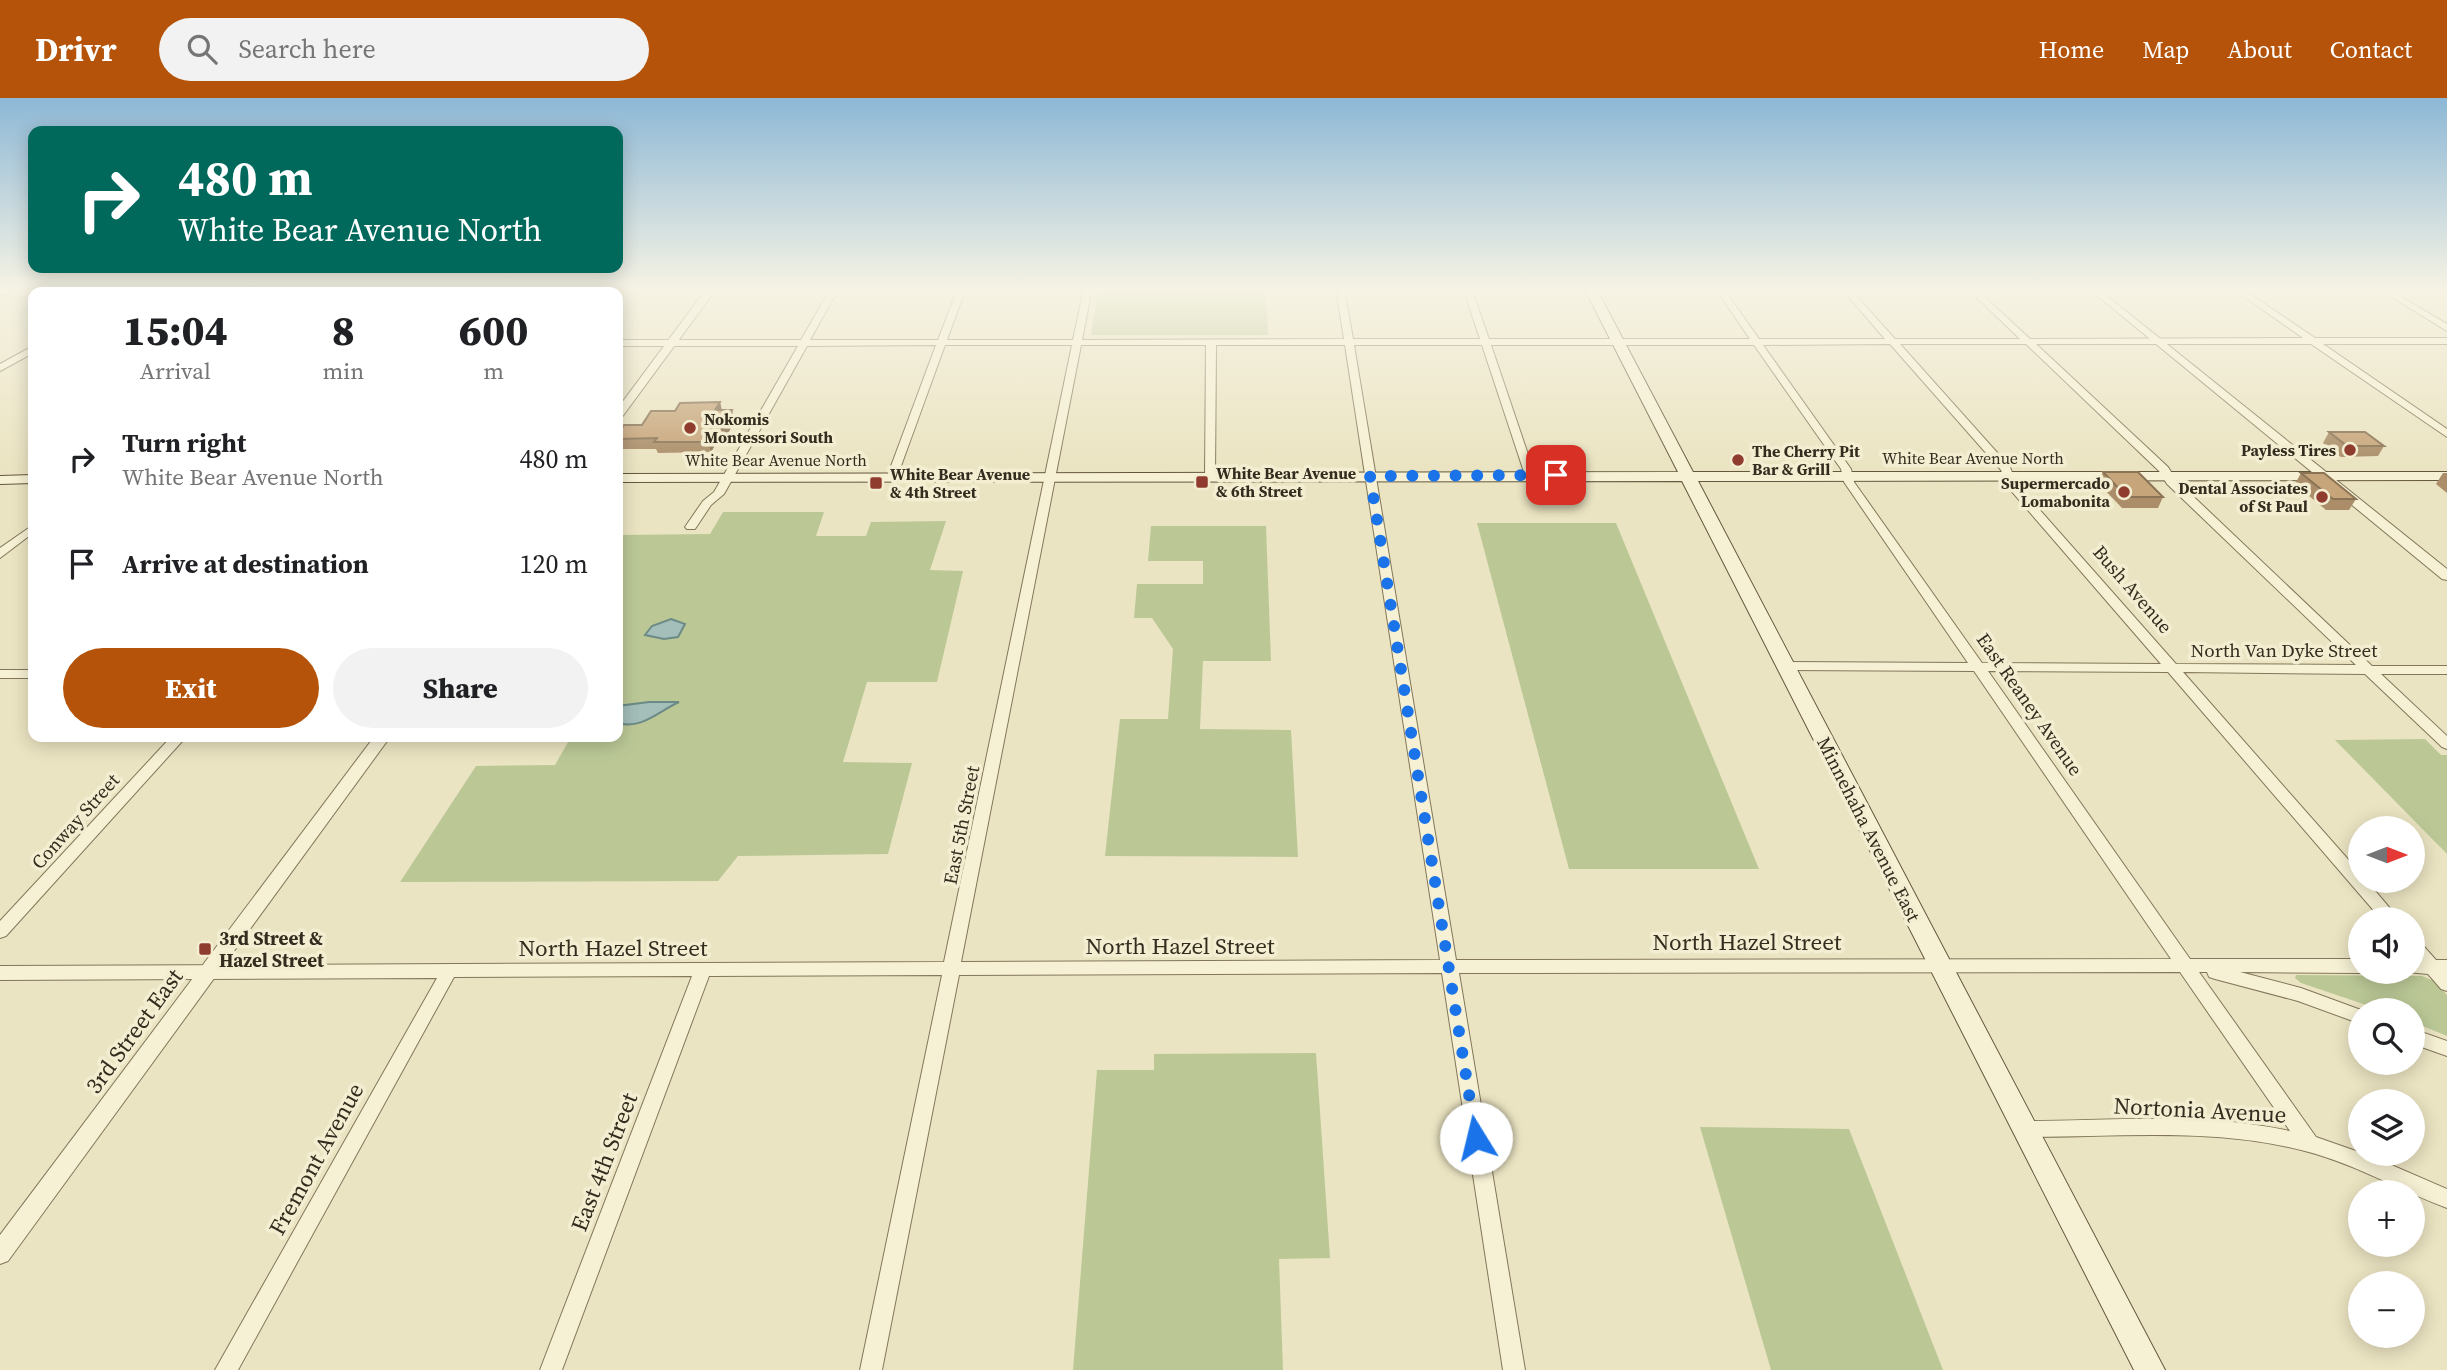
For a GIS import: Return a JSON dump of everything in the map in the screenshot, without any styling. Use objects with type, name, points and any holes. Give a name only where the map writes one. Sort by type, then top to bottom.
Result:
[{"type":"main road","name":"Minnehaha Avenue East","points":[[1621,347],[2150,1370]]},
{"type":"main road","name":"White Bear Avenue North","points":[[623,478],[2447,476]]},
{"type":"main road","points":[[0,480],[28,479]]},
{"type":"street","points":[[623,408],[667,347]]},
{"type":"street","points":[[691,527],[727,478],[801,347]]},
{"type":"street","points":[[892,477],[940,347]]},
{"type":"street","name":"East 5th Street","points":[[871,1370],[1076,347]]},
{"type":"street","points":[[1210,477],[1212,347]]},
{"type":"street","points":[[1349,347],[1514,1370]]},
{"type":"street","points":[[1487,347],[1530,475]]},
{"type":"street","name":"East Reaney Avenue","points":[[1761,347],[1846,468],[1849,482],[2309,1143]]},
{"type":"street","name":"Bush Avenue","points":[[1899,347],[2006,469],[2011,484],[2175,668],[2381,907]]},
{"type":"street","points":[[2035,347],[2164,469],[2196,506],[2447,744]]},
{"type":"street","points":[[2165,347],[2447,576]]},
{"type":"street","points":[[2322,347],[2447,434]]},
{"type":"street","points":[[0,368],[28,352]]},
{"type":"street","points":[[0,554],[28,532]]},
{"type":"street","name":"North Van Dyke Street","points":[[1785,666],[2447,670]]},
{"type":"street","points":[[0,674],[28,674]]},
{"type":"street","name":"Conway Street","points":[[0,932],[173,742]]},
{"type":"street","name":"3rd Street East","points":[[0,1253],[378,742]]},
{"type":"street","points":[[2425,955],[2440,967],[2447,984]]},
{"type":"street","name":"North Hazel Street","points":[[0,973],[1938,964],[2348,967]]},
{"type":"street","points":[[2186,966],[2260,983],[2348,1013]]},
{"type":"street","name":"East 4th Street","points":[[551,1370],[703,970]]},
{"type":"street","name":"Fremont Avenue","points":[[226,1370],[449,971]]},
{"type":"street","points":[[2425,1041],[2447,1049]]},
{"type":"street","name":"Nortonia Avenue","points":[[2024,1129],[2194,1130],[2268,1135],[2309,1143],[2372,1166],[2447,1199]]},
{"type":"green space","points":[[723,512],[824,512],[816,536],[866,536],[871,522],[946,521],[930,570],[963,571],[937,682],[867,682],[843,762],[912,763],[888,854],[738,856],[718,881],[400,882],[476,766],[555,765],[568,742],[623,742],[623,535],[710,534]]},
{"type":"green space","points":[[1477,523],[1616,523],[1759,869],[1569,869]]},
{"type":"green space","points":[[1151,526],[1266,526],[1271,661],[1203,661],[1200,729],[1291,730],[1298,857],[1105,856],[1120,719],[1168,719],[1173,649],[1152,618],[1134,618],[1137,584],[1203,584],[1203,561],[1148,561]]},
{"type":"green space","points":[[2425,739],[2441,755],[2447,755],[2447,854],[2426,833],[2426,816],[2410,816],[2335,740]]},
{"type":"green space","points":[[2296,975],[2348,975],[2348,984],[2425,984],[2425,977],[2434,981],[2447,995],[2447,1036],[2425,1027],[2425,998],[2348,999],[2301,983],[2295,978]]},
{"type":"green space","points":[[1316,1053],[1330,1258],[1279,1259],[1283,1370],[1073,1370],[1097,1070],[1154,1070],[1154,1054]]},
{"type":"green space","points":[[1700,1127],[1849,1129],[1943,1370],[1771,1370]]},
{"type":"water","points":[[671,619],[685,624],[678,637],[664,639],[645,635],[652,626]]},
{"type":"water","points":[[679,702],[650,719],[634,724],[623,724],[623,705]]},
{"type":"building","name":"Nokomis Montessori South","points":[[720,402],[715,410],[732,410],[719,435],[712,435],[708,442],[654,442],[657,438],[623,439],[624,425],[642,425],[651,411],[675,411],[680,403]]},
{"type":"building","points":[[2329,432],[2365,432],[2384,446],[2347,446]]},
{"type":"building","points":[[2103,472],[2138,472],[2163,497],[2127,497]]},
{"type":"building","points":[[2301,473],[2324,473],[2356,499],[2333,499]]},
{"type":"place","name":"Nokomis Montessori South","points":[[690,428]]},
{"type":"place","name":"Payless Tires","points":[[2350,450]]},
{"type":"place","name":"The Cherry Pit Bar & Grill","points":[[1738,460]]},
{"type":"place","name":"White Bear Avenue & 6th Street","points":[[1202,482]]},
{"type":"place","name":"White Bear Avenue & 4th Street","points":[[876,483]]},
{"type":"place","name":"Supermercado Lomabonita","points":[[2124,492]]},
{"type":"place","name":"Dental Associates of St Paul","points":[[2322,497]]},
{"type":"place","name":"3rd Street & Hazel Street","points":[[205,949]]},
{"type":"route","points":[[1476,1138],[1370,476],[1556,475]]}]
